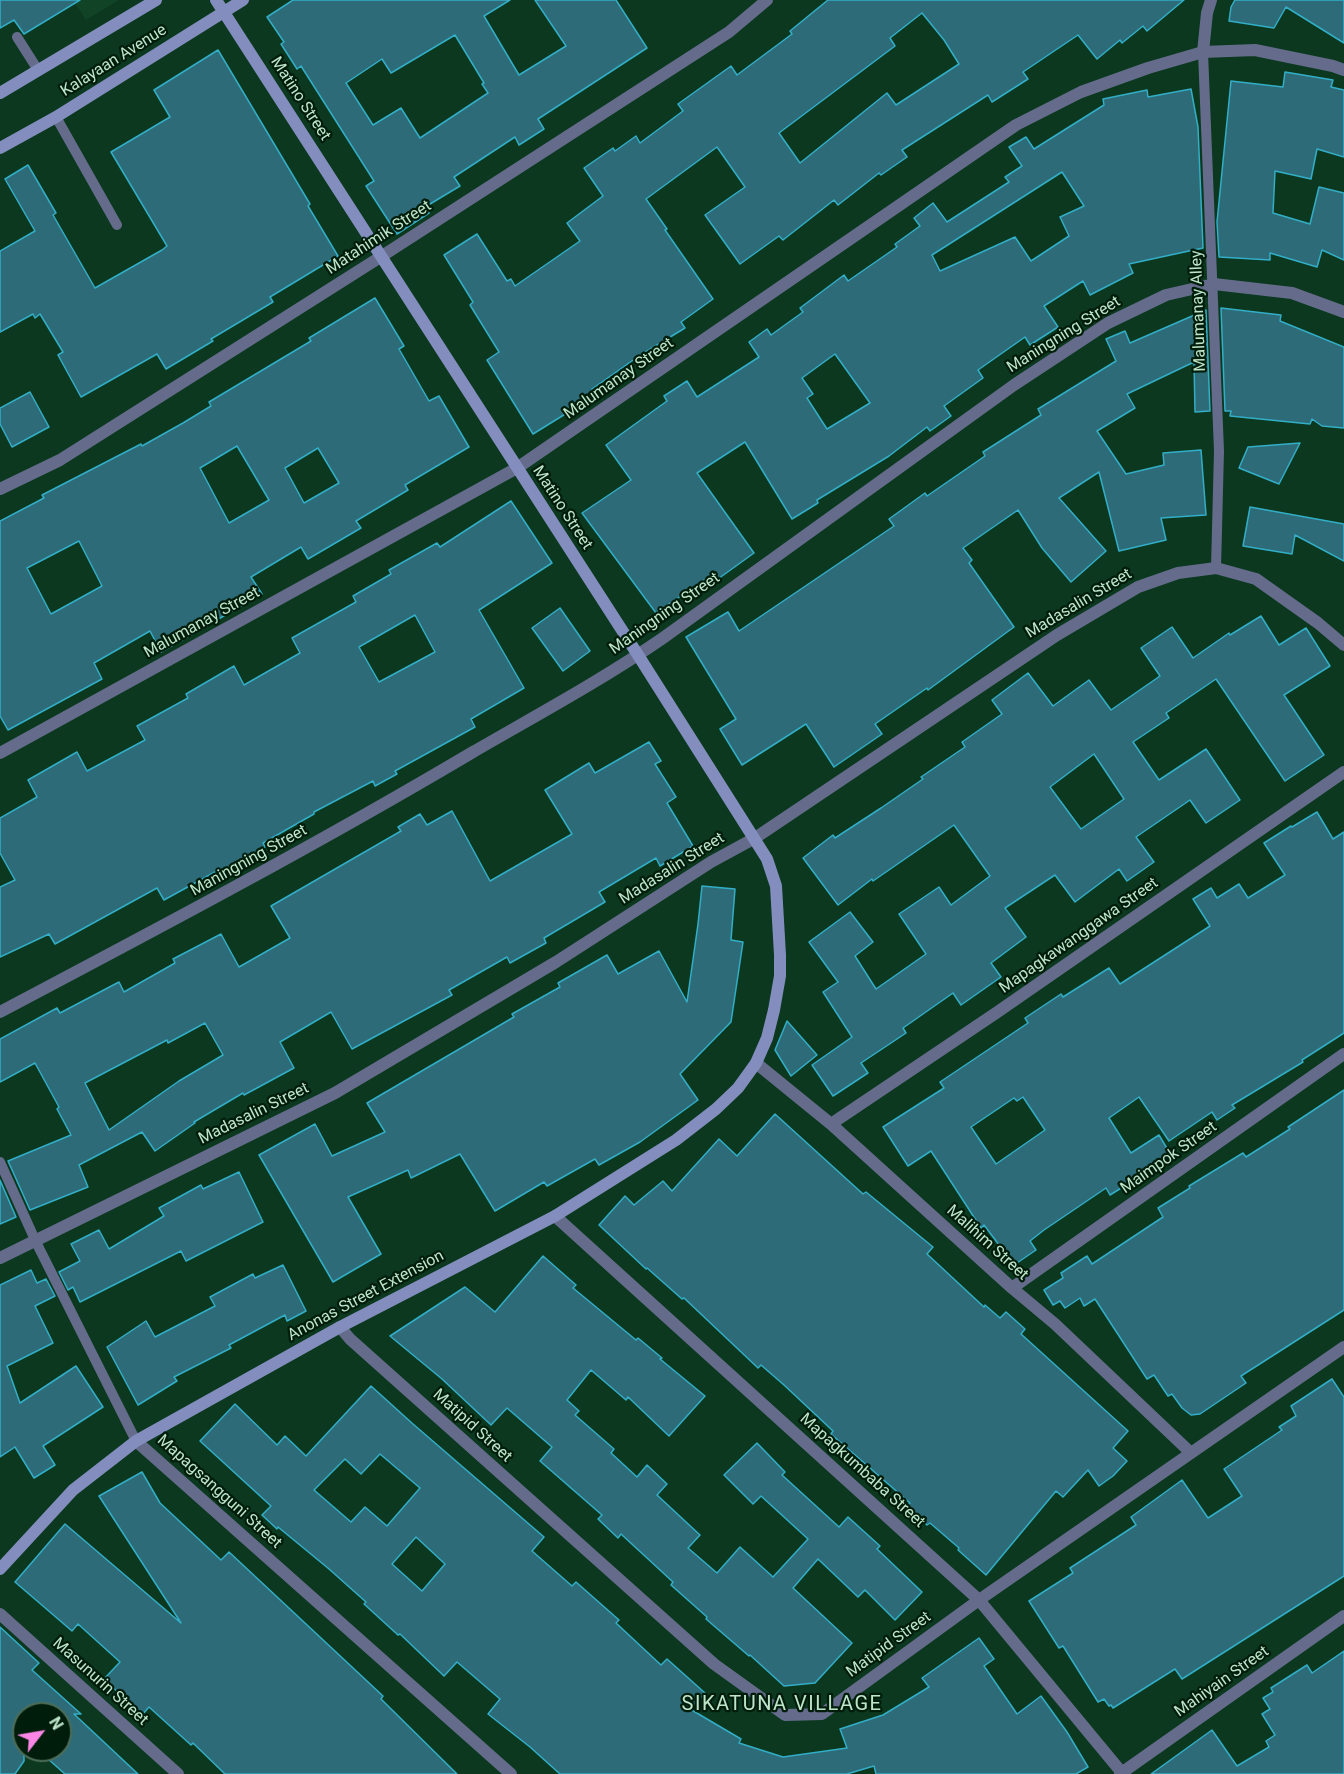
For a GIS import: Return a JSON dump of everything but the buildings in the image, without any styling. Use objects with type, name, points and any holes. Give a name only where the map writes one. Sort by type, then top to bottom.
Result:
[{"type":"street","name":"Kalayaan Avenue","points":[[0,93],[156,0]]},
{"type":"street","name":"Matino Street","points":[[216,0],[767,859],[776,886],[780,976],[767,1038],[756,1064]]},
{"type":"street","name":"Kalayaan Avenue","points":[[0,148],[56,117],[243,0]]},
{"type":"street","name":"Matahimik Street","points":[[0,489],[60,460],[382,256],[729,32],[767,0]]},
{"type":"street","points":[[1203,52],[1207,13],[1211,0]]},
{"type":"street","name":"Malumanay Street","points":[[0,753],[517,468],[1017,125],[1081,92],[1148,68],[1203,52],[1255,50],[1344,70]]},
{"type":"street","name":"Maningning Street","points":[[0,1012],[206,904],[413,788],[638,655],[1014,385],[1108,323],[1166,295],[1214,284],[1292,293],[1344,312]]},
{"type":"street","name":"Madasalin Street","points":[[0,1258],[335,1093],[556,962],[711,862],[755,838],[1057,635],[1138,587],[1178,573],[1216,568],[1256,579],[1318,623],[1344,645]]},
{"type":"street","name":"Mapagkawanggawa Street","points":[[831,1124],[996,1013],[1344,772]]},
{"type":"street","name":"Maimpok Street","points":[[1012,1288],[1344,1054]]},
{"type":"street","name":"Malihim Street","points":[[756,1064],[831,1124],[1055,1324],[1190,1452]]},
{"type":"street","name":"Anonas Street Extension","points":[[0,1569],[73,1490],[136,1441],[340,1327],[555,1216],[676,1140],[738,1088],[756,1064]]},
{"type":"street","name":"Mapagkumbaba Street","points":[[555,1216],[979,1600],[1121,1774]]},
{"type":"street","name":"Matipid Street","points":[[340,1327],[350,1339],[714,1664],[784,1715],[822,1714],[979,1600],[1344,1347]]},
{"type":"street","name":"Mapagsangguni Street","points":[[136,1441],[511,1774]]},
{"type":"street","name":"Masunurin Street","points":[[0,1614],[178,1774]]},
{"type":"street","name":"Mahiyain Street","points":[[1121,1774],[1344,1616]]},
{"type":"lane","points":[[17,37],[38,70]]},
{"type":"lane","name":"Malumanay Alley","points":[[1203,52],[1219,452],[1216,568]]},
{"type":"lane","points":[[56,117],[117,225]]},
{"type":"lane","name":"Mapagsangguni Street","points":[[0,1162],[36,1242],[136,1441]]},
{"type":"shaded area","points":[[73,0],[119,0],[86,20]]},
{"type":"district","name":"SIKATUNA VILLAGE","points":[[782,1705]]}]
